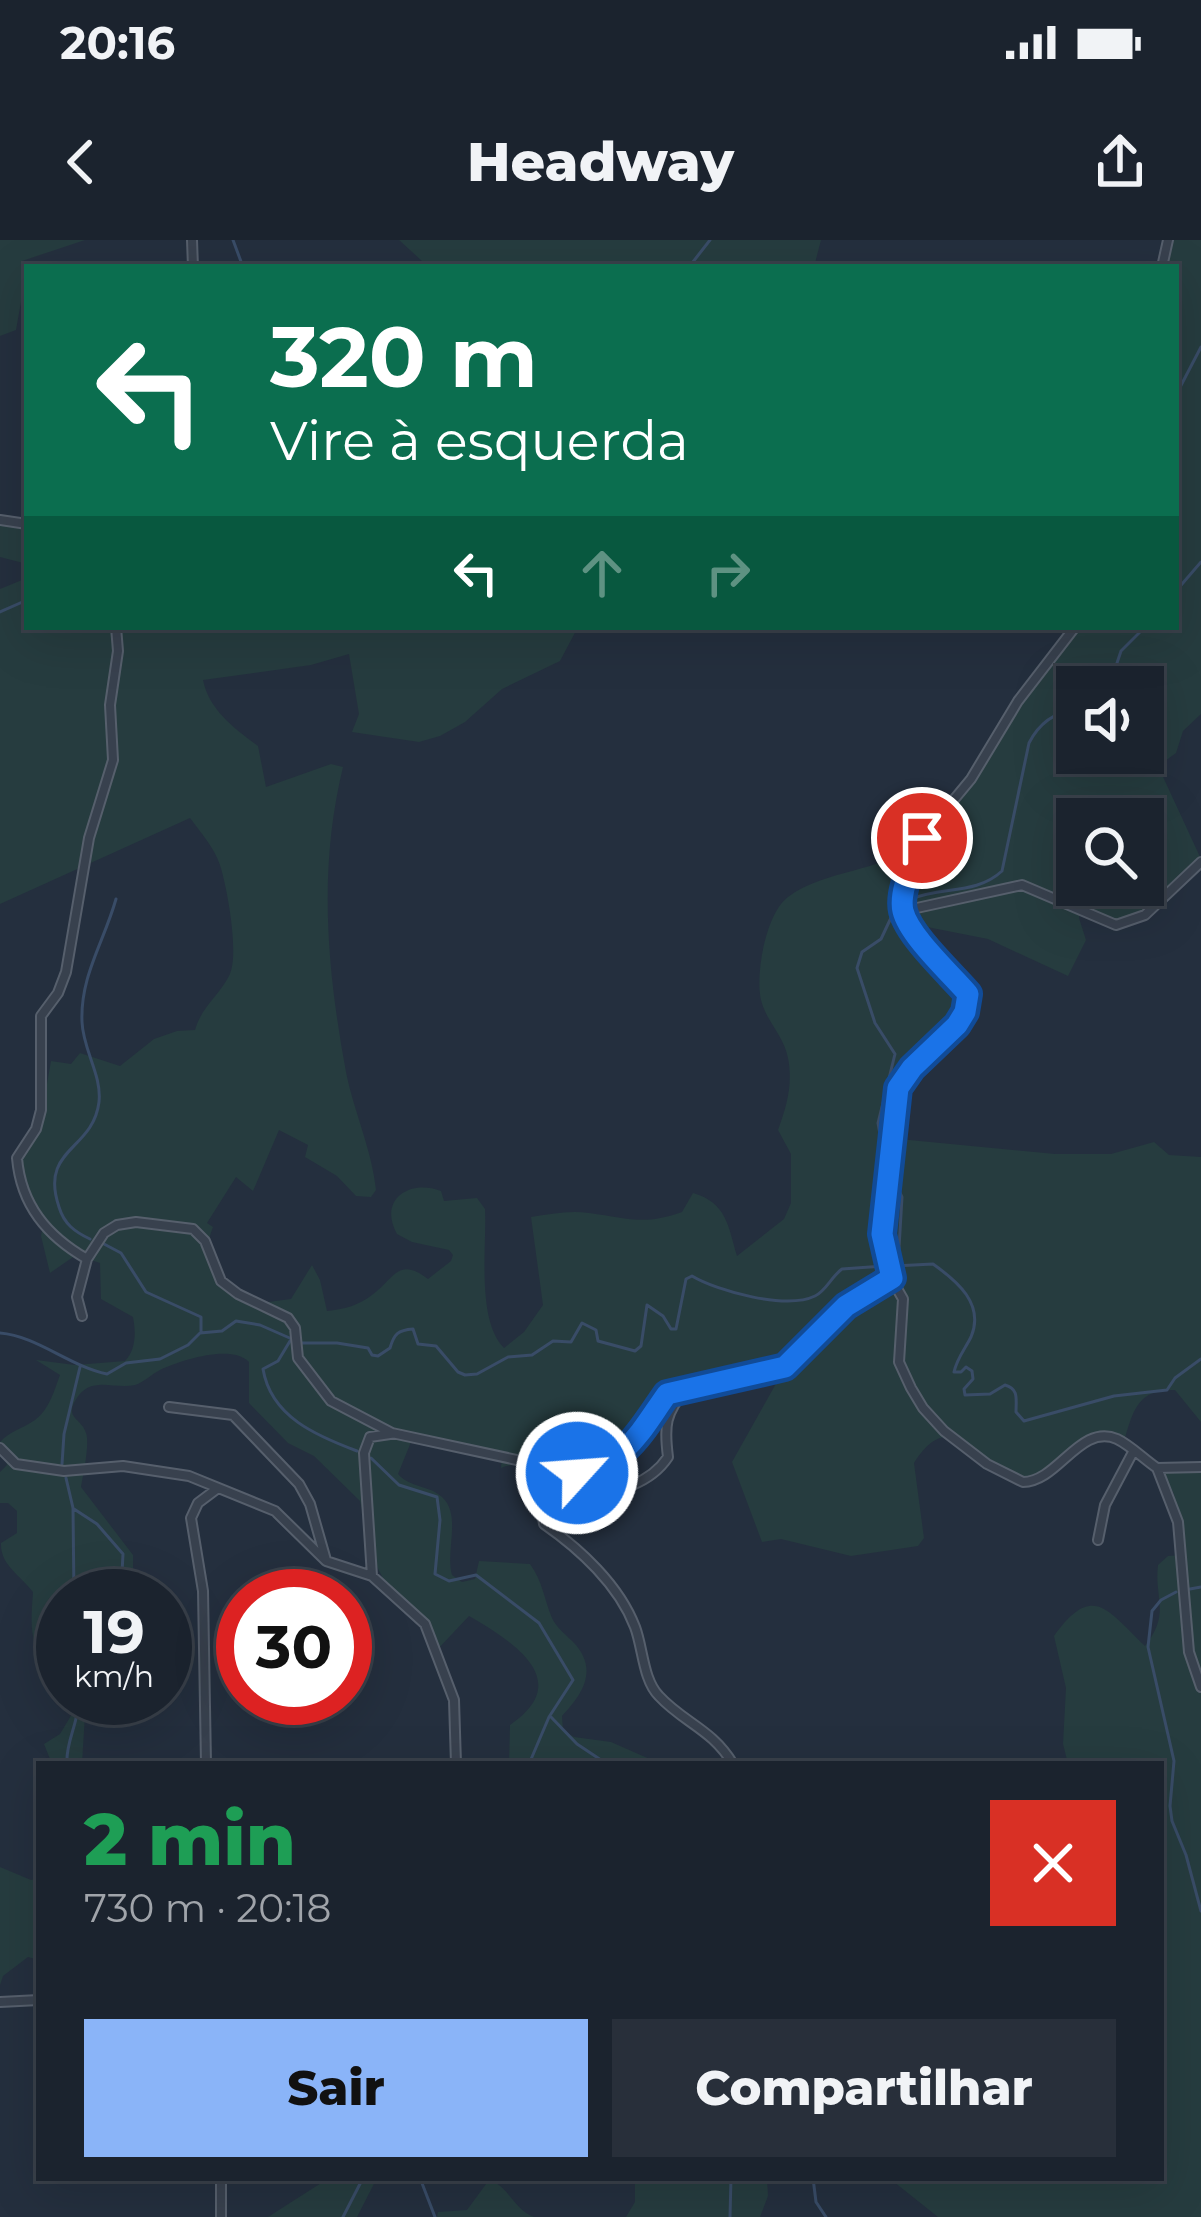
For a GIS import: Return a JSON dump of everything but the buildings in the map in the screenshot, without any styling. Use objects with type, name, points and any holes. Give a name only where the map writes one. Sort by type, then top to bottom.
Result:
[{"type":"street","points":[[87,1259],[56,1241],[45,1228],[23,1195],[17,1158],[36,1129],[41,1110],[41,1016],[66,972],[89,838],[113,760],[110,705],[116,630]]},
{"type":"street","points":[[1073,630],[1018,701],[970,779],[922,838],[904,890],[903,911],[917,935],[968,994],[957,1025],[898,1088],[882,1234],[892,1278],[903,1299],[899,1362],[923,1408],[944,1431],[988,1464],[1023,1482],[1034,1482],[1094,1438],[1115,1438],[1157,1468],[1201,1467]]},
{"type":"street","points":[[903,911],[1022,885],[1115,925],[1145,915],[1201,862]]},
{"type":"street","points":[[82,1316],[77,1297],[87,1259],[104,1232],[136,1222],[193,1228],[206,1241],[221,1281],[288,1318],[298,1358],[331,1401],[392,1433],[577,1473],[604,1466],[624,1454],[667,1394],[785,1367],[846,1306],[892,1278]]},
{"type":"street","points":[[687,1388],[670,1406],[664,1424],[668,1457],[657,1474],[604,1496],[548,1505],[542,1513],[544,1524],[576,1546],[624,1605],[658,1695],[700,1725],[731,1761]]},
{"type":"street","points":[[169,1408],[233,1415],[299,1484],[310,1504],[326,1562]]},
{"type":"street","points":[[372,1569],[364,1453],[370,1437],[392,1433]]},
{"type":"street","points":[[0,1448],[16,1463],[64,1471],[123,1466],[189,1476],[275,1511],[326,1562],[349,1569]]},
{"type":"street","points":[[1098,1540],[1105,1504],[1133,1452]]},
{"type":"street","points":[[1157,1468],[1178,1522],[1190,1652],[1201,1688]]},
{"type":"street","points":[[206,1761],[203,1591],[190,1518],[197,1503],[220,1487]]},
{"type":"street","points":[[372,1576],[425,1624],[454,1700],[456,1761]]},
{"type":"street","points":[[0,2002],[36,2000]]},
{"type":"street","points":[[221,2181],[221,2217]]},
{"type":"green space","points":[[0,240],[85,240],[22,261],[24,285],[16,330],[0,336]]},
{"type":"green space","points":[[399,240],[821,240],[815,264],[422,261]]},
{"type":"green space","points":[[1166,240],[1201,240],[1201,714],[1183,731],[1176,753],[1164,762],[1164,666],[1056,666],[1056,774],[1162,774],[1201,859],[1164,894],[1164,798],[1056,798],[1056,906],[1149,908],[1125,924],[1081,910],[1086,940],[1068,976],[988,939],[917,925],[924,944],[971,990],[970,1006],[959,1030],[912,1083],[899,1139],[1055,1154],[1111,1154],[1154,1142],[1169,1155],[1201,1157],[1201,1422],[1175,1390],[1154,1393],[1140,1402],[1125,1438],[1096,1439],[1033,1478],[1006,1473],[954,1438],[942,1438],[914,1463],[924,1538],[918,1546],[851,1556],[781,1539],[762,1542],[732,1462],[782,1373],[671,1398],[632,1456],[597,1477],[526,1466],[501,1468],[502,1457],[411,1442],[398,1474],[437,1493],[448,1505],[452,1575],[462,1582],[475,1579],[479,1561],[530,1564],[552,1618],[580,1651],[586,1665],[585,1681],[562,1716],[563,1730],[574,1737],[611,1742],[654,1761],[509,1761],[510,1725],[529,1709],[537,1693],[531,1664],[504,1638],[469,1616],[436,1651],[416,1611],[386,1584],[374,1561],[360,1501],[314,1456],[288,1443],[249,1403],[249,1362],[231,1354],[193,1358],[135,1385],[95,1385],[81,1393],[72,1407],[87,1438],[81,1487],[133,1555],[133,1569],[36,1569],[36,1645],[33,1592],[7,1564],[2,1551],[1,1543],[17,1533],[17,1511],[0,1503],[0,1472],[7,1465],[0,1442],[35,1420],[50,1400],[60,1375],[36,1360],[75,1365],[125,1361],[135,1329],[133,1317],[101,1299],[100,1263],[76,1255],[50,1273],[43,1226],[23,1173],[22,1149],[42,1112],[51,1061],[71,1064],[80,1053],[120,1066],[154,1039],[195,1030],[229,976],[233,938],[220,865],[190,818],[0,904],[0,589],[24,579],[24,630],[576,630],[560,661],[502,689],[465,722],[419,742],[352,732],[359,714],[349,654],[311,665],[203,680],[217,709],[258,746],[266,787],[331,764],[343,767],[330,844],[330,957],[346,1072],[376,1190],[371,1197],[356,1196],[337,1176],[305,1157],[308,1145],[279,1130],[253,1191],[236,1177],[207,1223],[213,1227],[208,1251],[212,1274],[237,1298],[251,1302],[291,1299],[312,1265],[327,1311],[361,1302],[403,1270],[428,1279],[453,1255],[397,1234],[392,1222],[394,1202],[418,1188],[441,1191],[444,1201],[477,1198],[485,1209],[486,1301],[495,1335],[504,1348],[524,1332],[543,1305],[531,1217],[575,1212],[656,1219],[682,1212],[693,1193],[719,1209],[737,1256],[784,1219],[791,1203],[791,1154],[778,1130],[788,1094],[788,1058],[763,1008],[760,989],[761,960],[774,916],[788,897],[803,888],[915,844],[1075,630],[1179,630],[1179,264],[1162,264]]},
{"type":"green space","points":[[0,524],[24,527],[24,563],[0,557]]},
{"type":"green space","points":[[1158,1465],[1201,1465],[1201,2217],[938,2217],[893,2181],[1164,2181],[1164,1761],[1067,1761],[1063,1744],[1066,1688],[1054,1636],[1079,1610],[1100,1607],[1145,1646],[1159,1615],[1158,1565],[1168,1556],[1182,1555],[1174,1494]]},
{"type":"green space","points":[[65,1725],[84,1725],[82,1761],[51,1761],[44,1744]]},
{"type":"green space","points":[[0,1867],[36,1879],[36,1959],[28,1957],[3,1976],[0,1985]]},
{"type":"green space","points":[[324,2181],[375,2181],[357,2217],[268,2217]]},
{"type":"green space","points":[[491,2181],[534,2217],[437,2217],[438,2212],[467,2210]]},
{"type":"green space","points":[[635,2181],[767,2181],[768,2196],[760,2217],[626,2217],[635,2202]]},
{"type":"waterway","points":[[233,240],[242,264]]},
{"type":"waterway","points":[[691,264],[710,240]]},
{"type":"waterway","points":[[1179,389],[1201,347]]},
{"type":"waterway","points":[[1179,588],[1201,562]]},
{"type":"waterway","points":[[0,612],[24,601]]},
{"type":"waterway","points":[[1116,666],[1121,651],[1142,630]]},
{"type":"waterway","points":[[911,899],[981,884],[1002,871],[1029,743],[1056,715]]},
{"type":"waterway","points":[[90,1239],[64,1218],[55,1188],[56,1173],[95,1118],[99,1102],[83,1032],[82,1005],[116,899]]},
{"type":"waterway","points":[[886,1168],[878,1123],[895,1054],[875,1023],[857,968],[862,952],[881,939],[897,905]]},
{"type":"waterway","points":[[893,1177],[902,1197],[898,1265]]},
{"type":"waterway","points":[[104,1244],[121,1253],[146,1292],[201,1317],[201,1331]]},
{"type":"waterway","points":[[894,1266],[933,1264],[966,1294],[974,1325],[954,1372],[966,1367],[972,1371],[965,1395],[990,1394],[1005,1385],[1013,1389],[1016,1412],[1024,1421],[1114,1396],[1167,1390],[1201,1359]]},
{"type":"waterway","points":[[0,1333],[107,1374],[126,1363],[160,1359],[200,1333],[222,1331],[236,1321],[260,1325],[301,1343],[368,1348],[378,1356],[390,1348],[397,1334],[413,1329],[418,1344],[436,1346],[465,1375],[477,1374],[508,1357],[532,1355],[553,1341],[571,1342],[582,1323],[596,1330],[598,1341],[635,1351],[641,1346],[647,1305],[676,1329],[686,1279],[692,1276],[734,1293],[787,1301],[815,1296],[842,1269],[884,1266]]},
{"type":"waterway","points":[[290,1341],[278,1361],[263,1369],[275,1400],[312,1431],[357,1451]]},
{"type":"waterway","points":[[62,1464],[80,1367]]},
{"type":"waterway","points":[[371,1458],[399,1485],[437,1497],[435,1574],[449,1581],[476,1575],[539,1623],[573,1680],[549,1717],[530,1761]]},
{"type":"waterway","points":[[66,1478],[73,1508],[74,1569]]},
{"type":"waterway","points":[[74,1509],[97,1524],[123,1554],[122,1569]]},
{"type":"waterway","points":[[1190,1589],[1201,1587]]},
{"type":"waterway","points":[[1176,1592],[1152,1611],[1148,1647],[1174,1761],[1172,1821],[1201,1911]]},
{"type":"waterway","points":[[551,1717],[577,1744],[602,1761]]},
{"type":"waterway","points":[[67,1761],[74,1725]]},
{"type":"waterway","points":[[343,2217],[361,2181]]},
{"type":"waterway","points":[[421,2181],[435,2217]]},
{"type":"waterway","points":[[730,2217],[731,2181]]},
{"type":"waterway","points":[[813,2181],[816,2202],[826,2217]]},
{"type":"route","points":[[577,1473],[604,1466],[624,1454],[667,1394],[785,1367],[846,1306],[892,1278],[882,1234],[898,1088],[957,1025],[968,994],[917,935],[903,911],[904,890],[922,838]]}]
